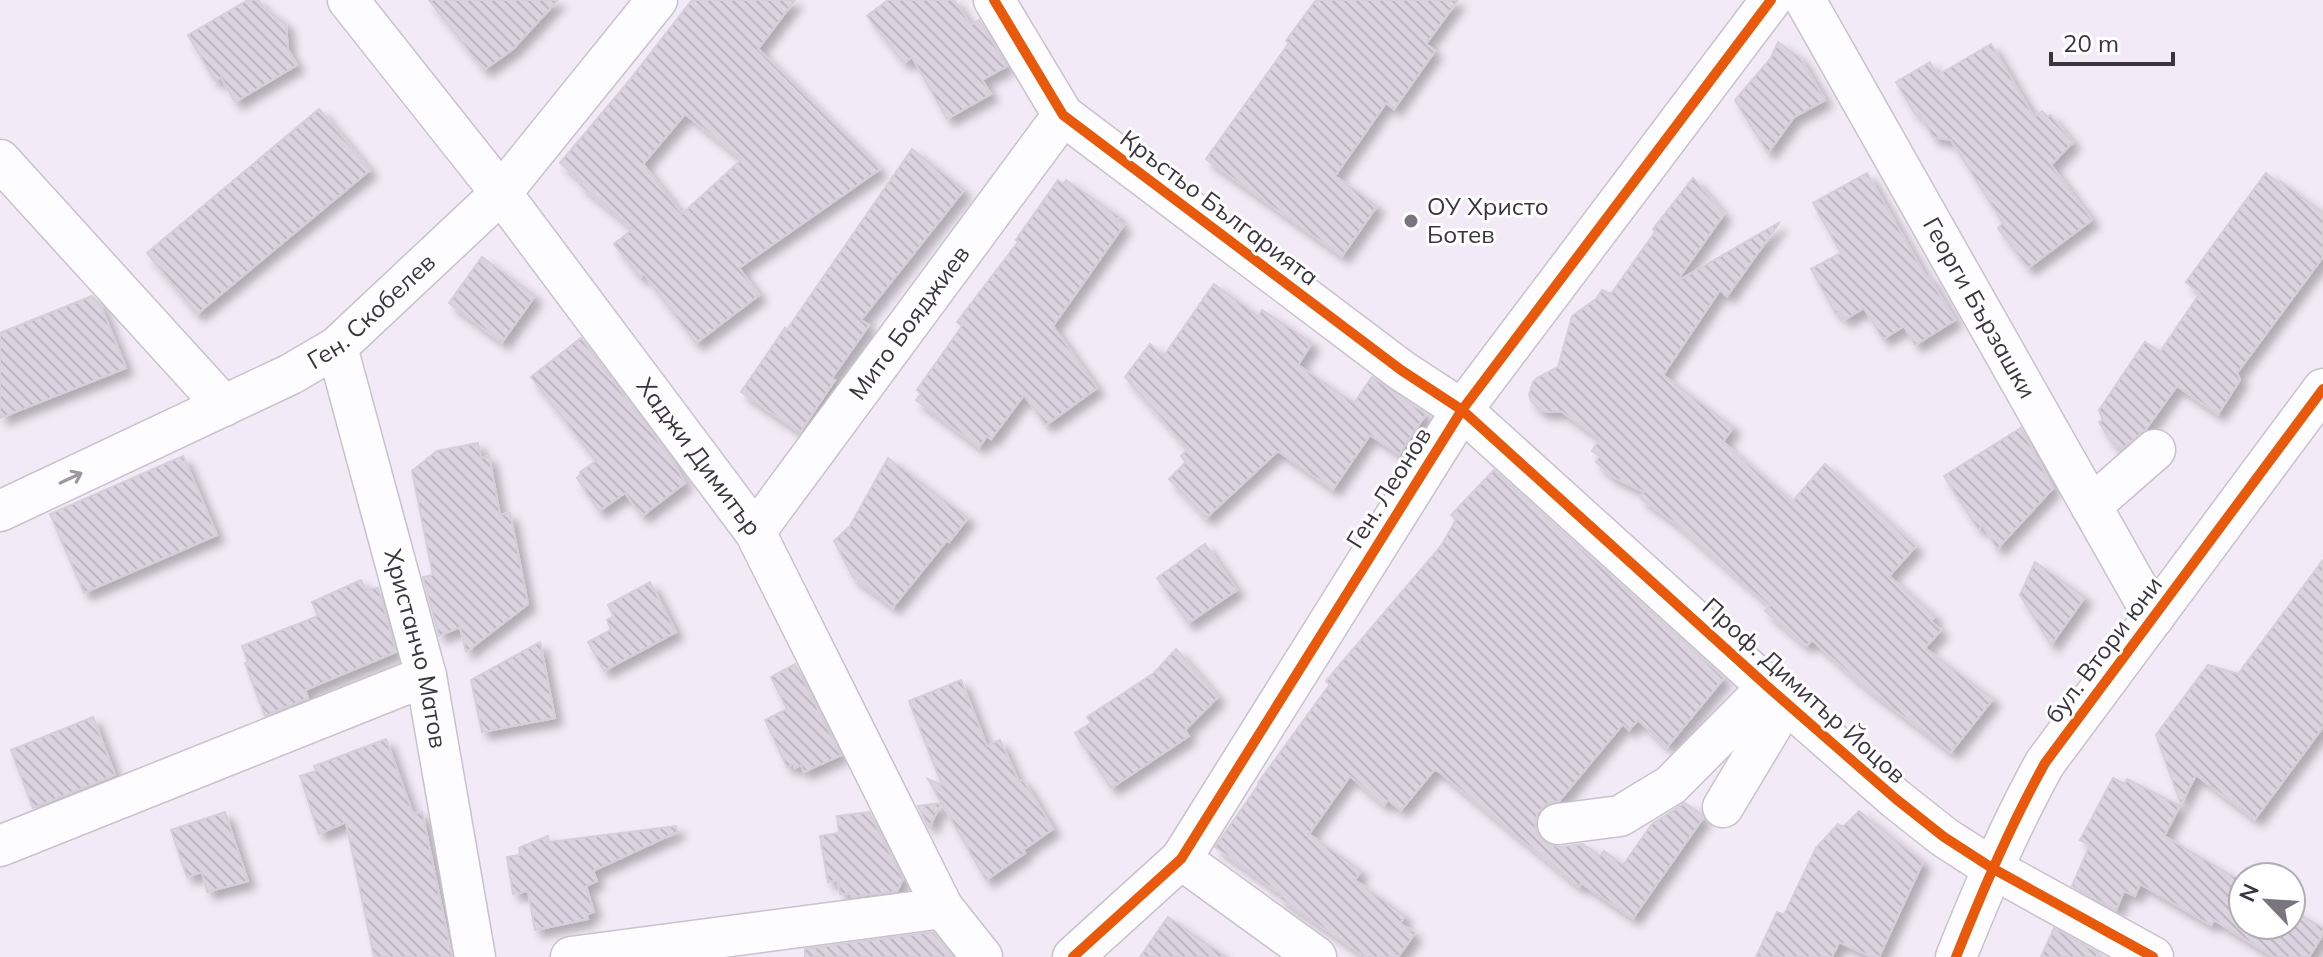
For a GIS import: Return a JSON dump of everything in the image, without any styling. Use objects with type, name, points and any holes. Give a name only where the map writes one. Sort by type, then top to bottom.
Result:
[{"type":"street","name":"Хаджи Димитър","points":[[348,0],[501,193],[755,532],[943,908],[982,957]]},
{"type":"street","name":"Ген. Скобелев","points":[[0,511],[291,374],[337,347],[501,193],[657,0]]},
{"type":"street","name":"Кръстьо Българията","points":[[994,0],[1063,115],[1401,370],[1462,410]]},
{"type":"street","name":"Ген. Леонов","points":[[1073,957],[1181,859],[1462,410],[1771,0]]},
{"type":"street","name":"Георги Бързашки","points":[[1805,0],[2154,617]]},
{"type":"street","name":"Мито Бояджиев","points":[[755,532],[1063,115]]},
{"type":"street","points":[[0,160],[224,406]]},
{"type":"street","name":"Христанчо Матов","points":[[337,347],[426,676],[475,957]]},
{"type":"street","name":"бул. Втори юни","points":[[1956,957],[1992,868],[2045,763],[2154,617],[2311,427],[2323,389]]},
{"type":"street","name":"Проф. Димитър Йоцов","points":[[1462,410],[1777,694],[1944,837],[1992,868],[2153,957]]},
{"type":"street","points":[[2091,506],[2155,450]]},
{"type":"street","points":[[0,846],[426,676]]},
{"type":"street","points":[[1723,807],[1777,694]]},
{"type":"street","points":[[1558,824],[1620,816],[1671,785],[1777,694]]},
{"type":"street","points":[[1181,859],[1316,957]]},
{"type":"street","points":[[571,957],[943,908]]},
{"type":"building","points":[[248,0],[259,0],[264,8],[286,24],[288,50],[297,65],[235,102],[221,77],[215,81],[188,35]]},
{"type":"building","points":[[429,0],[558,0],[513,49],[484,70]]},
{"type":"building","points":[[692,0],[795,0],[758,49],[880,169],[739,268],[759,295],[696,343],[644,274],[640,277],[614,244],[633,229],[579,184],[582,182],[560,163]],"holes":[[[685,114],[742,159],[682,214],[643,164]]]},
{"type":"building","points":[[888,0],[954,0],[971,25],[979,20],[1007,66],[982,80],[991,94],[947,119],[912,57],[904,63],[867,16]]},
{"type":"building","points":[[1316,0],[1458,0],[1426,44],[1435,51],[1394,109],[1386,103],[1335,176],[1377,206],[1342,256],[1206,159]]},
{"type":"building","points":[[1778,42],[1800,58],[1825,100],[1794,117],[1768,153],[1735,100],[1771,58]]},
{"type":"building","points":[[1991,44],[2034,117],[2042,111],[2048,117],[2050,115],[2073,142],[2051,165],[2092,220],[2028,268],[1998,228],[2003,223],[1951,140],[1933,137],[1896,82],[1930,62],[1938,75]]},
{"type":"building","points":[[319,109],[370,170],[197,314],[147,253]]},
{"type":"building","points":[[912,149],[964,190],[861,320],[869,325],[800,432],[741,392]]},
{"type":"building","points":[[1867,173],[1926,277],[1955,320],[1915,345],[1904,326],[1883,339],[1864,308],[1844,320],[1839,311],[1836,314],[1811,269],[1841,253],[1813,203]]},
{"type":"building","points":[[2266,173],[2323,213],[2323,257],[2237,373],[2240,380],[2218,414],[2177,386],[2146,429],[2122,449],[2111,442],[2099,422],[2103,420],[2099,410],[2145,342],[2160,352],[2200,293],[2186,282]]},
{"type":"building","points":[[1693,178],[1724,214],[1676,282],[1780,222],[1727,296],[1720,290],[1663,375],[1733,427],[1723,442],[1792,502],[1825,464],[1916,546],[1889,576],[1935,616],[1931,621],[1941,630],[1925,648],[1993,699],[1951,752],[1865,687],[1812,640],[1806,646],[1765,611],[1770,606],[1675,523],[1640,498],[1644,492],[1611,476],[1596,462],[1600,456],[1592,451],[1600,439],[1561,411],[1540,410],[1531,401],[1529,395],[1533,382],[1558,367],[1572,316],[1596,299],[1602,290],[1611,294],[1655,232],[1653,229]]},
{"type":"building","points":[[1058,180],[1063,184],[1066,180],[1119,217],[1116,220],[1124,225],[1053,326],[1097,388],[1046,425],[1024,395],[991,439],[987,436],[979,447],[916,400],[921,394],[917,390],[962,326],[957,322],[1018,242],[1016,240]]},
{"type":"building","points":[[482,257],[535,296],[502,342],[449,303]]},
{"type":"building","points":[[1214,284],[1258,316],[1262,310],[1312,343],[1298,365],[1354,403],[1372,377],[1426,414],[1399,454],[1370,435],[1333,489],[1278,451],[1206,518],[1169,479],[1186,462],[1181,456],[1188,449],[1125,377],[1150,344],[1163,357]]},
{"type":"building","points":[[92,296],[100,304],[126,368],[0,418],[0,333]]},
{"type":"building","points":[[581,338],[672,460],[685,483],[642,516],[625,493],[599,511],[577,478],[580,472],[596,461],[531,377]]},
{"type":"building","points":[[2021,428],[2053,488],[1997,549],[1983,525],[1978,529],[1944,476]]},
{"type":"building","points":[[478,443],[481,458],[489,456],[500,515],[510,513],[528,604],[466,652],[460,627],[439,636],[423,577],[433,575],[412,471],[437,451]]},
{"type":"building","points":[[183,456],[217,535],[84,593],[50,514]]},
{"type":"building","points":[[888,458],[968,518],[893,607],[853,577],[834,541],[850,526]]},
{"type":"building","points":[[1494,470],[1724,678],[1667,747],[1638,720],[1629,730],[1623,724],[1559,801],[1545,805],[1537,814],[1535,826],[1539,837],[1550,845],[1561,847],[1583,844],[1600,856],[1604,851],[1623,865],[1652,824],[1685,803],[1703,818],[1633,918],[1581,883],[1579,887],[1438,771],[1434,770],[1401,810],[1388,800],[1384,805],[1350,776],[1309,834],[1361,871],[1355,880],[1405,916],[1400,923],[1415,933],[1398,957],[1366,957],[1280,898],[1282,895],[1215,847],[1330,684],[1326,681],[1441,546],[1456,520],[1451,515]]},
{"type":"building","points":[[1205,544],[1237,590],[1188,623],[1157,578]]},
{"type":"building","points":[[2323,560],[2323,727],[2255,819],[2196,775],[2181,804],[2156,735],[2208,665],[2238,674]]},
{"type":"building","points":[[2035,562],[2085,597],[2051,645],[2020,595]]},
{"type":"building","points":[[361,580],[366,590],[378,588],[396,652],[305,690],[308,698],[265,716],[245,663],[248,662],[242,646],[318,616],[312,602]]},
{"type":"building","points":[[650,582],[676,632],[604,671],[588,642],[611,630],[607,620],[614,616],[608,605]]},
{"type":"building","points":[[540,642],[555,718],[482,732],[471,680]]},
{"type":"building","points":[[1176,649],[1218,697],[1185,730],[1189,736],[1111,788],[1075,733],[1091,723],[1087,717],[1154,673]]},
{"type":"building","points":[[795,664],[841,755],[804,772],[801,765],[787,767],[765,720],[787,709],[771,677]]},
{"type":"building","points":[[961,680],[987,746],[1000,740],[1019,782],[1023,780],[1053,829],[986,880],[928,779],[942,785],[909,701]]},
{"type":"building","points":[[93,717],[115,775],[33,808],[11,750]]},
{"type":"building","points":[[386,739],[413,814],[422,812],[452,957],[374,957],[346,822],[319,834],[300,776],[316,771],[314,766]]},
{"type":"building","points":[[2113,778],[2125,784],[2127,779],[2180,806],[2164,836],[2227,873],[2227,928],[2214,920],[2211,925],[2140,884],[2135,896],[2124,891],[2116,910],[2072,886],[2090,845],[2080,840]]},
{"type":"building","points":[[941,803],[929,828],[918,806]]},
{"type":"building","points":[[1859,811],[1923,862],[1879,957],[1872,957],[1839,942],[1832,957],[1756,957],[1777,912],[1784,915],[1816,848],[1838,824],[1843,827]]},
{"type":"building","points":[[225,812],[248,881],[207,892],[202,872],[187,877],[171,830]]},
{"type":"building","points":[[869,812],[903,879],[897,891],[852,897],[851,893],[840,894],[838,880],[828,882],[820,836],[839,833],[837,816]]},
{"type":"building","points":[[676,826],[677,832],[593,871],[597,881],[586,886],[594,912],[586,915],[588,919],[535,930],[528,891],[513,894],[507,857],[520,855],[519,848],[548,836],[549,842]]},
{"type":"building","points":[[1168,917],[1226,957],[1140,957]]},
{"type":"building","points":[[2307,919],[2323,928],[2323,934],[2309,957],[2274,957],[2248,941],[2307,941]]},
{"type":"building","points":[[2054,928],[2098,953],[2096,957],[2041,957]]},
{"type":"building","points":[[933,932],[953,957],[805,957],[805,949]]},
{"type":"cycle path","points":[[994,0],[1063,115],[1401,370],[1462,410],[1768,687],[1944,837],[1992,868],[2153,957]]},
{"type":"cycle path","points":[[1073,957],[1181,859],[1462,410],[1771,0]]},
{"type":"cycle path","points":[[1956,957],[2020,810],[2045,763],[2323,389]]},
{"type":"place","name":"ОУ Христо Ботев","points":[[1411,221]]}]
